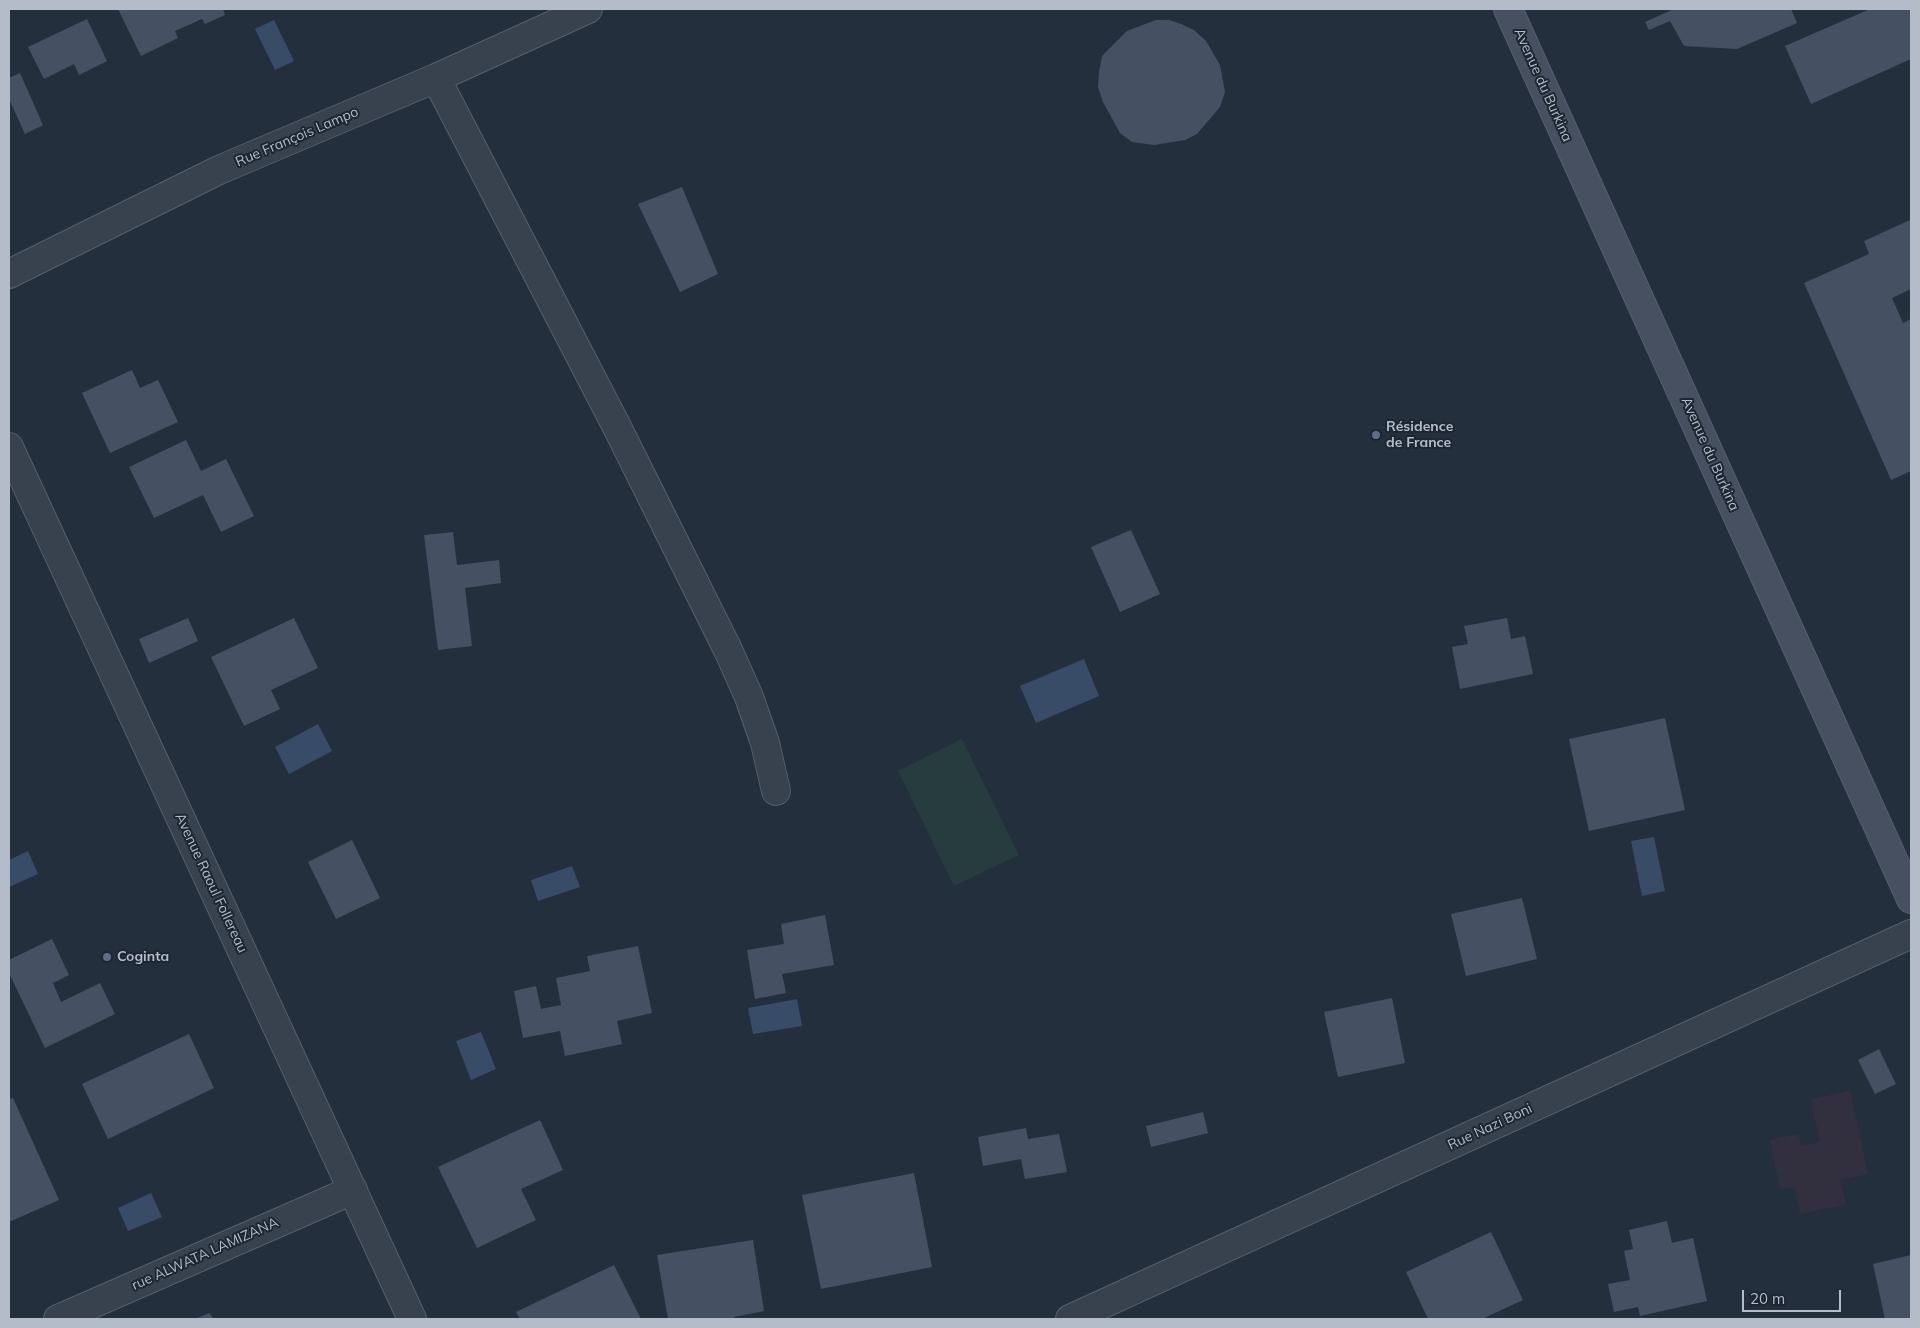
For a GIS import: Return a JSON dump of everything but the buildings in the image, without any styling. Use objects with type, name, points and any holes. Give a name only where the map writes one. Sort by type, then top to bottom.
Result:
[{"type":"main road","name":"Avenue du Burkina","points":[[1508,9],[1911,899]]},
{"type":"street","name":"Rue François Lampo","points":[[9,274],[219,170],[436,78],[557,15],[588,9]]},
{"type":"street","points":[[436,78],[617,427],[729,652],[749,697],[764,743],[776,791]]},
{"type":"street","name":"Avenue Raoul Follereau","points":[[9,447],[412,1319]]},
{"type":"street","name":"Rue Nazi Boni","points":[[1070,1319],[1911,934]]},
{"type":"street","name":"rue ALWATA LAMIZANA","points":[[58,1319],[353,1190]]},
{"type":"shaded area","points":[[1850,1091],[1868,1174],[1840,1180],[1846,1204],[1800,1214],[1795,1187],[1780,1189],[1770,1140],[1798,1134],[1801,1146],[1820,1142],[1811,1099]]},
{"type":"green space","points":[[962,739],[1019,855],[954,886],[898,771]]},
{"type":"water","points":[[274,20],[294,61],[275,70],[255,29]]},
{"type":"water","points":[[1084,659],[1099,696],[1036,723],[1020,686]]},
{"type":"water","points":[[318,724],[332,751],[289,774],[275,747]]},
{"type":"water","points":[[1654,837],[1665,891],[1642,896],[1631,841]]},
{"type":"water","points":[[28,851],[38,874],[9,887],[9,860]]},
{"type":"water","points":[[572,866],[580,887],[538,901],[531,880]]},
{"type":"water","points":[[797,999],[802,1026],[753,1034],[748,1008]]},
{"type":"water","points":[[481,1032],[496,1069],[471,1080],[456,1041]]},
{"type":"water","points":[[151,1193],[162,1217],[128,1231],[118,1208]]},
{"type":"place","name":"Résidence de France","points":[[1376,435]]},
{"type":"place","name":"Coginta","points":[[107,957]]}]
